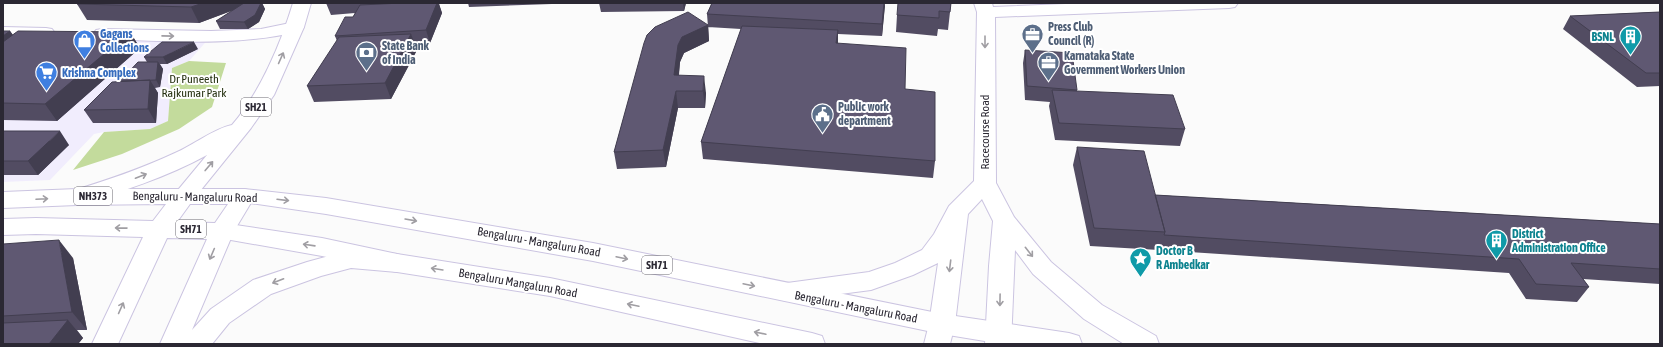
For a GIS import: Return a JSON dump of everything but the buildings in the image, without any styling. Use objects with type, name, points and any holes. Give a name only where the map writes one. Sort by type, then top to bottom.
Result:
[{"type":"main road","name":"SH21","points":[[184,196],[244,124],[264,95],[295,26],[302,3]]},
{"type":"main road","points":[[984,7],[1229,3]]},
{"type":"main road","name":"Racecourse Road","points":[[784,292],[871,281],[911,266],[931,256],[944,238],[957,212],[985,183],[984,7]]},
{"type":"main road","points":[[87,34],[167,36],[247,35],[261,34],[295,26]]},
{"type":"main road","points":[[3,32],[64,33]]},
{"type":"main road","points":[[77,197],[117,185],[155,170],[193,153],[244,124]]},
{"type":"main road","points":[[985,183],[1006,221],[1042,268],[1093,312],[1146,344]]},
{"type":"main road","points":[[106,344],[147,252],[160,228],[184,196]]},
{"type":"main road","points":[[173,344],[222,230],[244,196]]},
{"type":"main road","name":"Bengaluru - Mangaluru Road","points":[[3,200],[77,197],[244,196],[326,206],[593,252],[784,292],[940,334],[1069,344]]},
{"type":"main road","points":[[940,334],[957,212]]},
{"type":"main road","points":[[998,339],[1001,266],[1006,221]]},
{"type":"main road","points":[[3,227],[36,226],[160,228]]},
{"type":"main road","name":"SH71","points":[[160,228],[222,230]]},
{"type":"main road","name":"Bengaluru Mangaluru Road","points":[[222,230],[322,247],[397,263],[550,287],[812,344]]},
{"type":"main road","points":[[196,344],[220,316],[262,287],[316,268],[351,259],[397,263]]},
{"type":"shaded area","points":[[3,32],[211,36],[189,61],[172,68],[168,121],[150,129],[94,134],[50,180],[3,182]]},
{"type":"green space","name":"Dr Puneeth Rajkumar Park","points":[[189,61],[226,63],[212,107],[179,129],[122,154],[73,170],[104,132],[150,129],[168,121],[172,68]]},
{"type":"place","name":"Press Club Council (R)","points":[[1033,54]]},
{"type":"place","name":"BSNL","points":[[1630,56]]},
{"type":"place","name":"Gagans Collections","points":[[85,60]]},
{"type":"place","name":"State Bank of India","points":[[367,72]]},
{"type":"place","name":"Karnataka State Government Workers Union","points":[[1048,82]]},
{"type":"place","name":"Krishna Complex","points":[[46,92]]},
{"type":"place","name":"Public work department","points":[[822,134]]},
{"type":"place","name":"District Administration Office","points":[[1497,260]]},
{"type":"place","name":"Doctor B R Ambedkar","points":[[1140,278]]}]
